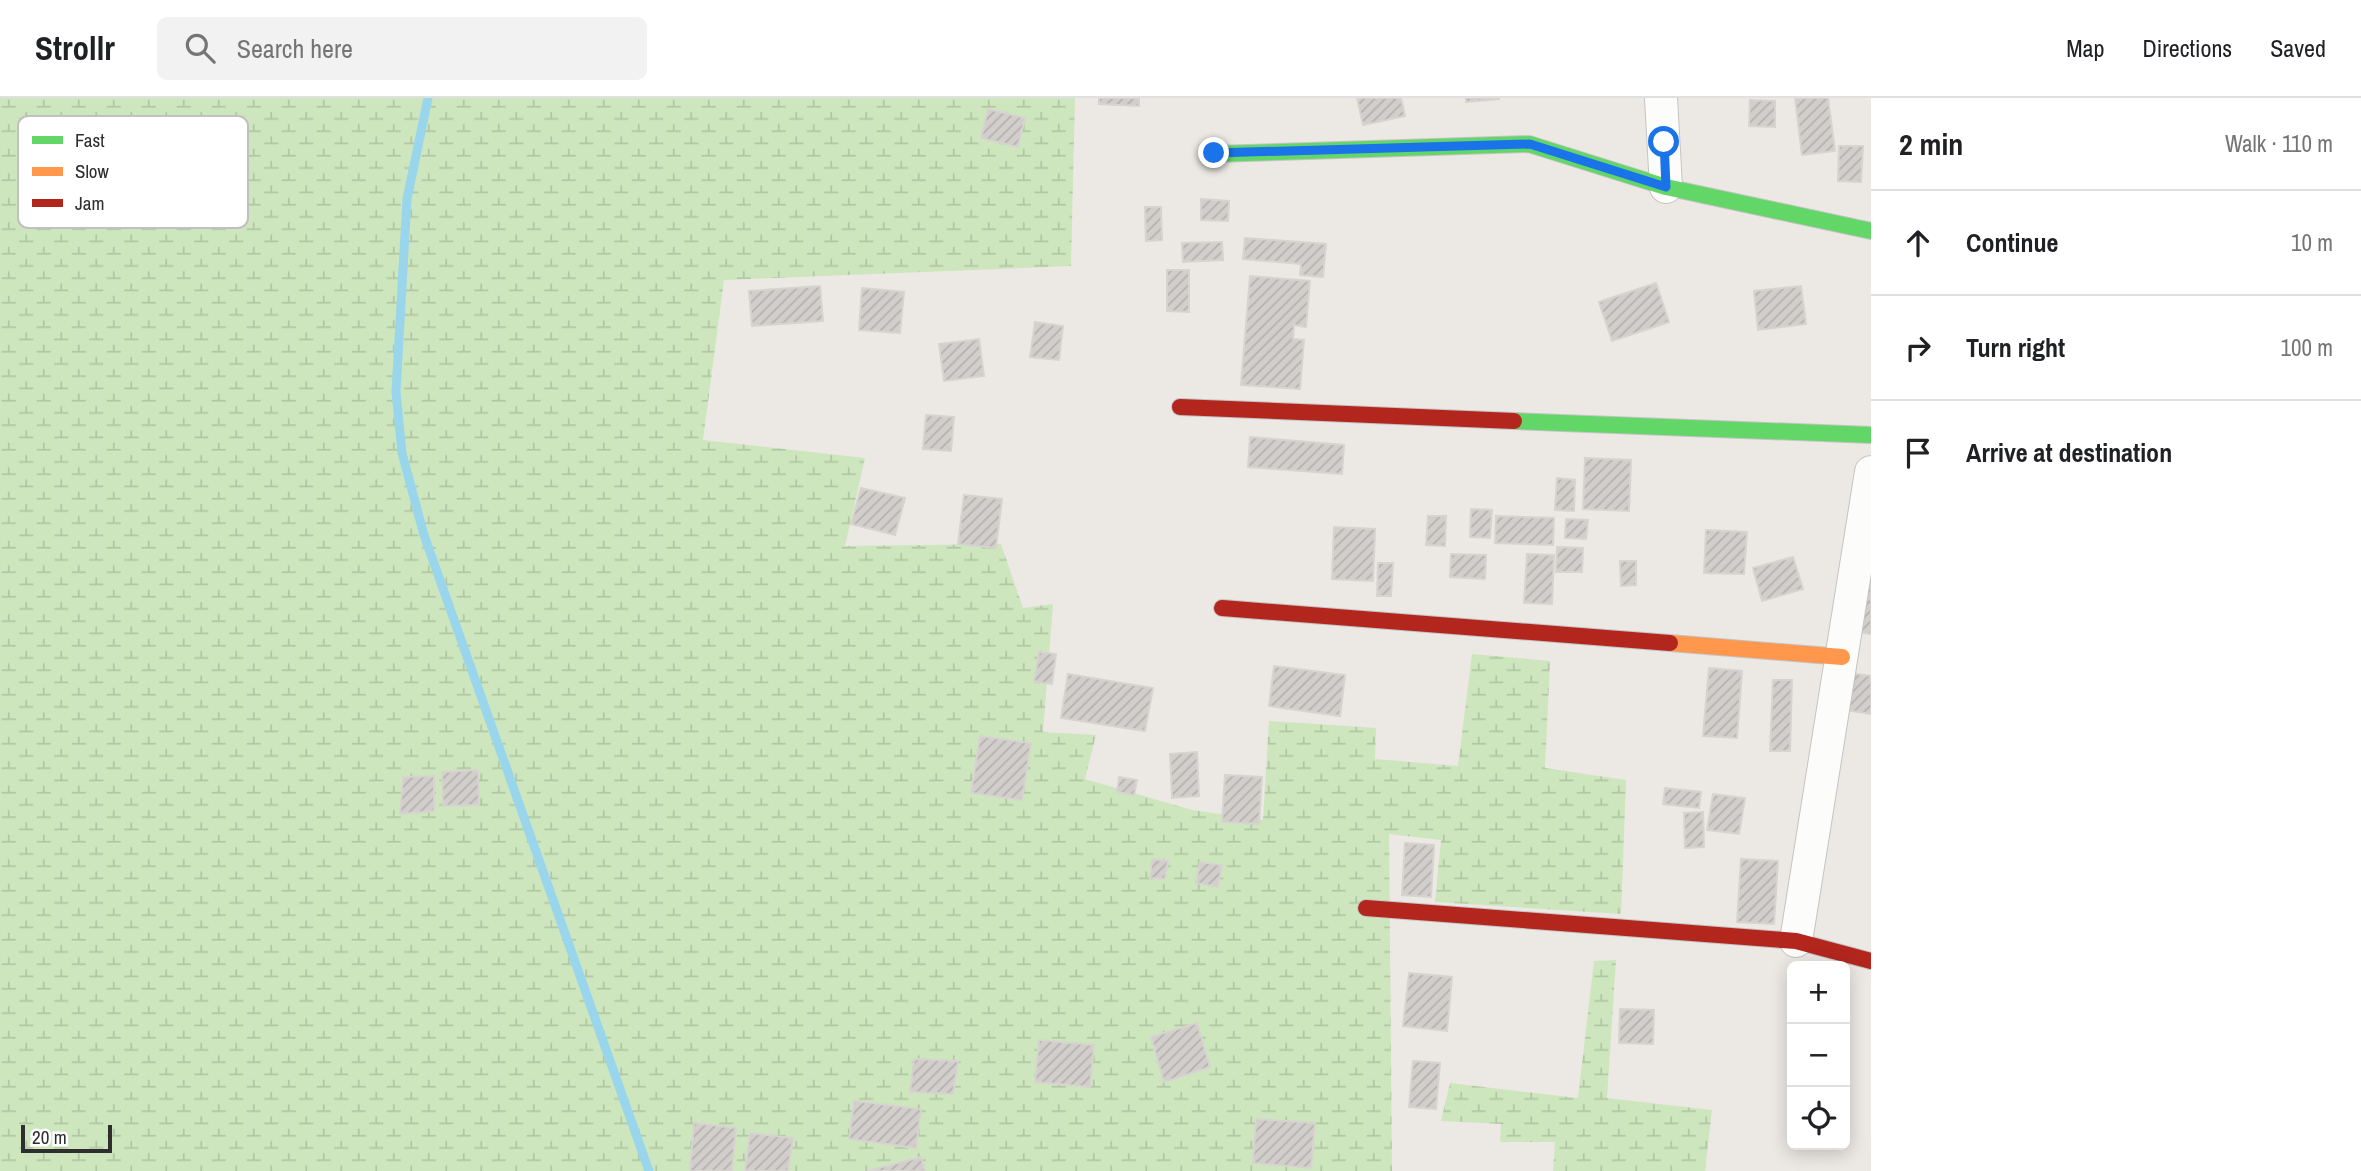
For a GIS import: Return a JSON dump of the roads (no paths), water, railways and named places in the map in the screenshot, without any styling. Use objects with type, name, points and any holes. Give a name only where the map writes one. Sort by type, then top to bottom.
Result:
[{"type":"street","points":[[1661,98],[1666,187]]},
{"type":"street","points":[[1214,153],[1530,144],[1666,187],[1871,230]]},
{"type":"street","points":[[1180,407],[1871,435]]},
{"type":"street","points":[[1796,941],[1871,472]]},
{"type":"street","points":[[1222,608],[1842,657]]},
{"type":"street","points":[[1366,908],[1796,941],[1871,961]]},
{"type":"waterway","points":[[428,98],[407,199],[396,392],[402,453],[424,535],[649,1171]]}]
